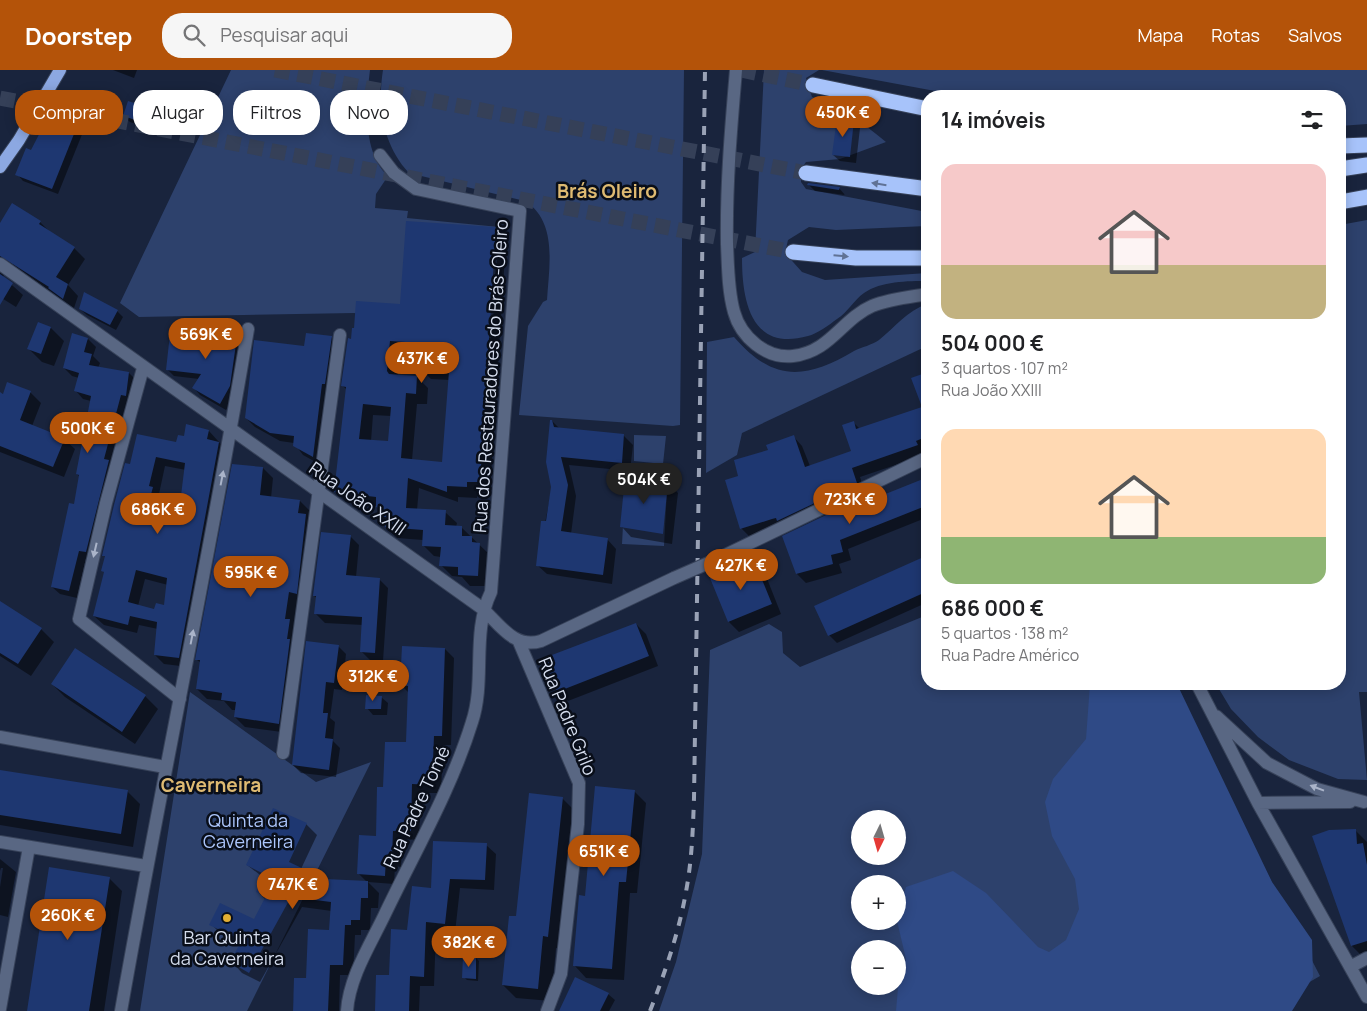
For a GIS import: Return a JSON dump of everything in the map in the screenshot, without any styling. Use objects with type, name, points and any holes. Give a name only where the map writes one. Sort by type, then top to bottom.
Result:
[{"type":"highway","points":[[813,85],[921,108]]},
{"type":"highway","points":[[1346,146],[1367,145]]},
{"type":"highway","points":[[1346,168],[1367,165]]},
{"type":"highway","points":[[806,173],[921,188]]},
{"type":"highway","points":[[1346,201],[1367,197]]},
{"type":"highway","points":[[793,252],[856,258],[921,258]]},
{"type":"main road","points":[[0,167],[19,140],[60,70]]},
{"type":"street","points":[[736,70],[729,153],[728,268],[734,313],[744,331],[759,348],[776,355],[793,356],[815,349],[830,341],[871,306],[921,295]]},
{"type":"street","name":"Rua dos Restauradores do Brás-Oleiro","points":[[380,155],[394,173],[416,188],[520,211],[492,592],[483,609]]},
{"type":"street","name":"Rua João XXIII","points":[[0,264],[143,368],[483,609],[519,642]]},
{"type":"street","points":[[121,1011],[146,866],[183,685],[248,329]]},
{"type":"street","points":[[283,753],[340,335]]},
{"type":"street","points":[[143,368],[106,503],[79,620],[180,699]]},
{"type":"street","points":[[519,642],[532,644],[542,641],[713,561],[921,459]]},
{"type":"street","name":"Rua Padre Tomé","points":[[347,1011],[348,996],[367,950],[440,800],[473,721],[477,702],[483,609]]},
{"type":"street","name":"Rua Padre Grilo","points":[[519,642],[579,783],[578,824],[561,974],[547,1011]]},
{"type":"street","points":[[1200,690],[1258,803],[1367,997]]},
{"type":"street","points":[[1210,710],[1267,763],[1317,789],[1366,802]]},
{"type":"street","points":[[0,737],[165,766]]},
{"type":"street","points":[[1258,803],[1366,802]]},
{"type":"street","points":[[0,842],[146,866]]},
{"type":"street","points":[[0,1009],[29,847]]},
{"type":"street","points":[[1350,967],[1367,958]]},
{"type":"green space","points":[[231,70],[370,70],[368,90],[330,90],[330,135],[369,135],[374,154],[388,176],[376,194],[375,208],[408,211],[407,218],[499,227],[492,338],[413,331],[395,317],[354,313],[139,317],[120,303],[200,135],[223,135],[223,90],[221,90]]},
{"type":"green space","points":[[383,70],[684,70],[680,425],[519,415],[528,326],[543,302],[547,300],[550,260],[547,233],[543,221],[536,210],[525,201],[409,173],[393,150],[387,135],[408,135],[408,90],[381,90]]},
{"type":"green space","points":[[764,70],[819,70],[806,78],[812,97],[832,105],[851,116],[886,142],[840,159],[806,162],[801,169],[801,182],[806,189],[921,211],[921,226],[836,230],[809,227],[788,240],[785,253],[802,272],[825,280],[921,273],[921,281],[886,284],[871,289],[860,296],[841,316],[823,329],[808,336],[789,339],[774,337],[762,330],[754,319],[744,291],[742,258],[755,252]]},
{"type":"green space","points":[[822,70],[1367,70],[1367,124],[1346,126],[1346,90],[930,90]]},
{"type":"green space","points":[[1367,220],[1367,692],[1359,692],[1367,780],[1338,779],[1289,760],[1258,737],[1231,709],[1220,690],[1346,690],[1346,224]]},
{"type":"green space","points":[[920,307],[921,349],[742,433],[737,455],[706,473],[707,342],[734,337],[748,352],[776,369],[790,372],[805,371],[836,361],[876,342],[907,315]]},
{"type":"green space","points":[[634,435],[666,436],[663,464],[634,461]]},
{"type":"green space","points":[[626,470],[668,472],[664,546],[622,544]]},
{"type":"green space","points":[[921,617],[921,690],[1173,690],[1320,976],[1259,1011],[659,1011],[676,962],[702,854],[710,650],[769,624],[782,632],[783,653],[800,667]]},
{"type":"green space","name":"Quinta da Caverneira","points":[[190,692],[316,782],[371,762],[247,1011],[140,1011]]},
{"type":"shaded area","points":[[1090,690],[1180,690],[1272,882],[1312,940],[1313,977],[1292,1011],[896,1011],[897,995],[906,995],[906,940],[902,940],[899,930],[906,930],[906,887],[953,871],[986,893],[1038,947],[1049,952],[1066,940],[1079,909],[1075,879],[1052,836],[1045,802],[1053,779],[1086,739]]},
{"type":"building","points":[[128,101],[133,103],[133,119],[123,116]]},
{"type":"building","points":[[837,118],[854,120],[850,157],[832,155]]},
{"type":"building","points":[[39,135],[74,135],[52,189],[15,175],[26,148],[31,150]]},
{"type":"building","points":[[808,183],[840,187],[839,190],[807,185]]},
{"type":"building","points":[[12,203],[41,221],[39,224],[75,247],[56,277],[68,284],[63,299],[49,287],[0,256],[0,223]]},
{"type":"building","points":[[406,221],[496,227],[480,482],[467,482],[467,487],[447,486],[447,492],[408,478],[406,508],[446,510],[445,525],[462,526],[462,536],[472,536],[472,542],[480,543],[478,576],[458,575],[458,567],[439,566],[441,547],[422,546],[423,530],[385,527],[386,517],[379,516],[379,508],[376,507],[376,497],[334,492],[346,387],[341,386],[348,338],[351,339],[352,328],[354,328],[356,301],[400,304]],"holes":[[[390,341],[421,343],[419,368],[449,371],[442,462],[401,458],[406,393],[416,394],[417,376],[389,374],[387,371]],[[363,404],[391,407],[388,441],[359,439]]]},
{"type":"building","points":[[0,274],[13,283],[0,305]]},
{"type":"building","points":[[84,292],[118,310],[110,325],[79,309]]},
{"type":"building","points":[[38,322],[51,327],[41,354],[27,349]]},
{"type":"building","points":[[211,327],[238,330],[230,386],[220,404],[192,388],[201,374],[166,370],[170,334],[209,338]]},
{"type":"building","points":[[72,333],[88,338],[84,352],[92,354],[89,365],[129,372],[126,396],[121,395],[104,459],[109,460],[86,552],[79,551],[69,591],[51,587],[69,503],[74,504],[79,475],[76,474],[91,396],[74,391],[79,373],[63,368]]},
{"type":"building","points":[[306,333],[332,336],[325,384],[322,384],[313,457],[293,446],[294,436],[270,433],[245,418],[254,340],[304,346]]},
{"type":"building","points":[[921,374],[921,404],[911,378]]},
{"type":"building","points":[[7,382],[31,391],[20,420],[65,438],[53,467],[0,446],[0,392],[3,394]]},
{"type":"building","points":[[921,407],[921,439],[916,441],[918,445],[852,468],[857,483],[777,521],[776,518],[740,529],[725,480],[738,476],[734,460],[768,450],[766,445],[794,435],[805,467],[851,451],[842,425],[854,421],[856,429]]},
{"type":"building","points":[[550,420],[552,420],[554,427],[624,434],[622,463],[561,457],[568,485],[561,531],[608,538],[603,575],[536,566],[541,521],[546,521],[551,487],[546,462]]},
{"type":"building","points":[[186,424],[209,430],[207,439],[219,442],[179,658],[154,655],[157,622],[130,616],[128,625],[93,616],[104,572],[101,571],[105,556],[102,556],[114,505],[125,463],[130,464],[137,434],[176,442],[178,435],[184,436]],"holes":[[[156,457],[185,463],[179,512],[175,513],[148,506],[153,487],[149,486]],[[136,570],[167,578],[164,605],[156,603],[154,609],[128,602]]]},
{"type":"building","points":[[232,464],[263,467],[260,495],[300,500],[298,513],[306,514],[297,594],[289,592],[285,619],[290,619],[287,639],[290,639],[279,724],[234,717],[236,702],[221,700],[222,693],[196,689],[200,660],[195,660]]},
{"type":"building","points":[[625,478],[668,482],[663,534],[620,527]]},
{"type":"building","points":[[921,480],[921,508],[840,540],[843,552],[831,555],[833,564],[796,574],[782,536],[862,498],[863,503]]},
{"type":"building","points":[[321,532],[351,535],[346,575],[380,578],[375,653],[360,652],[362,617],[314,614],[316,596],[313,596]]},
{"type":"building","points":[[921,558],[921,594],[828,636],[814,606]]},
{"type":"building","points":[[754,560],[772,604],[728,622],[710,578]]},
{"type":"building","points":[[0,601],[42,628],[18,664],[0,653]]},
{"type":"building","points":[[636,623],[649,656],[557,692],[544,658]]},
{"type":"building","points":[[306,641],[339,645],[334,683],[326,682],[323,713],[328,713],[325,738],[333,739],[329,770],[292,765]]},
{"type":"building","points":[[402,646],[445,648],[442,736],[434,736],[432,785],[412,784],[411,831],[393,831],[392,858],[386,858],[385,876],[357,874],[359,835],[376,836],[377,787],[383,787],[385,742],[406,742],[408,686],[400,685]]},
{"type":"building","points":[[75,648],[146,695],[122,732],[51,684]]},
{"type":"building","points":[[366,695],[382,696],[381,709],[365,709]]},
{"type":"building","points":[[0,770],[128,790],[121,834],[0,815]]},
{"type":"building","points":[[595,786],[635,790],[626,882],[619,882],[612,969],[573,966],[579,895],[585,896]]},
{"type":"building","points":[[529,793],[563,797],[548,937],[543,936],[538,989],[502,985],[509,916],[516,916]]},
{"type":"building","points":[[273,808],[307,823],[289,862],[325,879],[368,881],[368,898],[361,898],[360,920],[351,920],[351,925],[345,925],[343,965],[330,965],[328,1011],[293,1011],[294,978],[306,978],[308,929],[329,930],[331,902],[291,897],[249,973],[230,962],[242,940],[209,925],[220,903],[254,919],[266,896],[256,892],[264,874],[246,865]]},
{"type":"building","points":[[1356,829],[1357,844],[1363,843],[1367,865],[1367,941],[1351,946],[1312,836],[1329,830]]},
{"type":"building","points":[[433,841],[487,843],[485,880],[450,879],[445,924],[426,922],[424,977],[410,976],[409,1011],[375,1011],[376,975],[389,975],[391,929],[407,930],[412,886],[431,888]]},
{"type":"building","points":[[49,867],[110,877],[89,1011],[27,1011]]},
{"type":"building","points":[[463,956],[476,957],[476,979],[462,978]]},
{"type":"building","points":[[575,977],[609,993],[600,1011],[559,1011]]},
{"type":"tunnel","points":[[275,70],[806,173]]},
{"type":"tunnel","points":[[741,70],[813,85]]},
{"type":"tunnel","points":[[0,98],[793,252]]},
{"type":"railway","points":[[650,1011],[667,965],[681,918],[689,875],[693,831],[705,70]]},
{"type":"place","name":"Bar Quinta da Caverneira","points":[[227,918]]},
{"type":"district","name":"Brás Oleiro","points":[[607,191]]},
{"type":"district","name":"Caverneira","points":[[211,785]]}]
